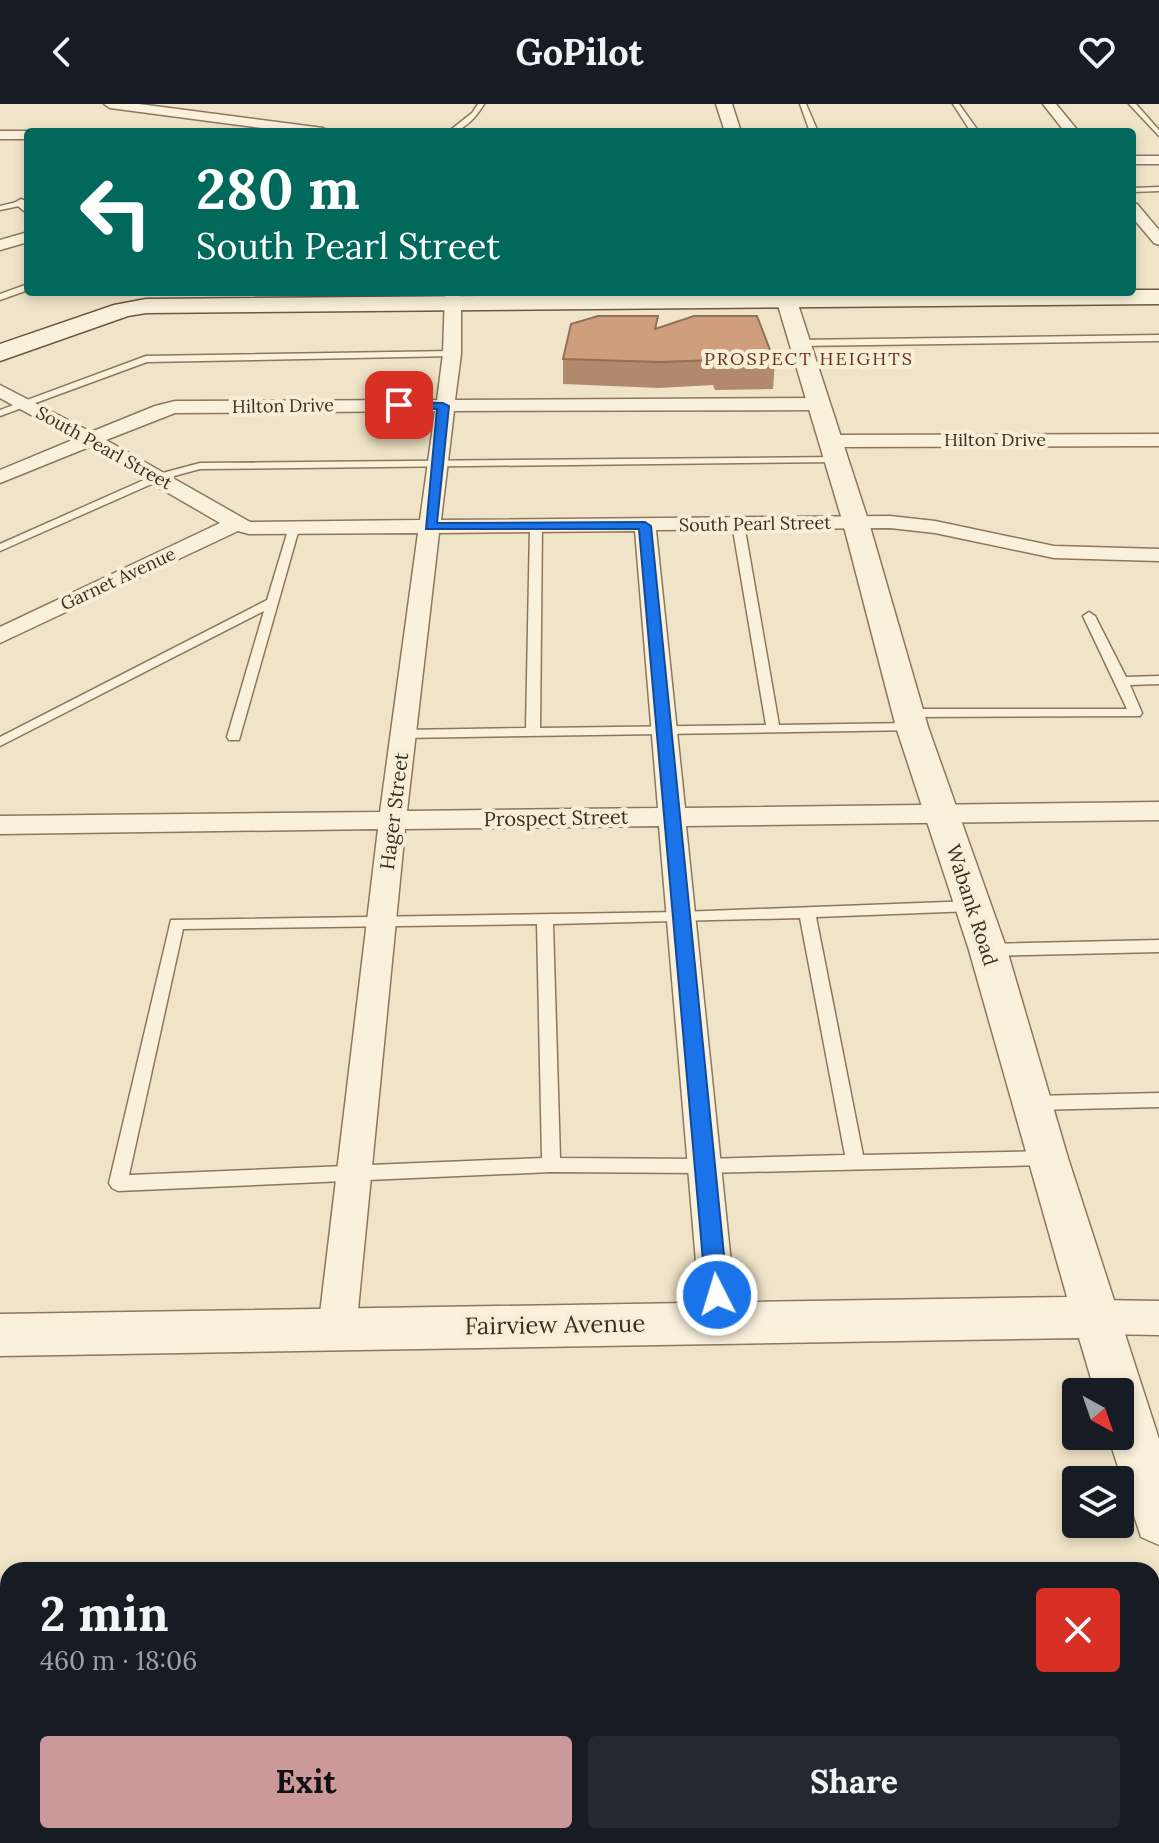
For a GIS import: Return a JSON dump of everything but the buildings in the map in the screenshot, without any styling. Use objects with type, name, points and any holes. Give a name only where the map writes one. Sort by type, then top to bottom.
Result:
[{"type":"main road","points":[[0,353],[135,307],[453,299],[785,296]]},
{"type":"main road","points":[[1136,296],[1159,297]]},
{"type":"street","points":[[110,104],[293,128]]},
{"type":"street","points":[[724,104],[732,128]]},
{"type":"street","points":[[1049,104],[1069,128]]},
{"type":"street","points":[[0,135],[24,135]]},
{"type":"street","points":[[1136,160],[1159,160]]},
{"type":"street","points":[[1136,217],[1159,240]]},
{"type":"street","points":[[0,245],[24,238]]},
{"type":"street","name":"Wabank Road","points":[[785,296],[797,343],[856,523],[910,720],[988,950],[1047,1158],[1159,1519]]},
{"type":"street","name":"Hager Street","points":[[337,1330],[402,734],[430,527],[435,464],[452,354],[453,299]]},
{"type":"street","name":"South Pearl Street","points":[[0,391],[159,477],[236,524],[249,528],[917,524],[1069,554],[1159,555]]},
{"type":"street","name":"Hilton Drive","points":[[0,477],[175,407],[819,404]]},
{"type":"street","name":"Hilton Drive","points":[[834,451],[1159,440]]},
{"type":"street","name":"Garnet Avenue","points":[[0,636],[236,524]]},
{"type":"street","points":[[645,526],[719,1321]]},
{"type":"street","name":"Prospect Street","points":[[2,830],[393,820],[1159,811]]},
{"type":"street","name":"Fairview Avenue","points":[[0,1335],[719,1321],[1159,1318]]},
{"type":"lane","points":[[457,128],[475,114],[481,104]]},
{"type":"lane","points":[[803,104],[812,128]]},
{"type":"lane","points":[[956,104],[972,128]]},
{"type":"lane","points":[[1132,104],[1158,132]]},
{"type":"lane","points":[[1136,190],[1159,189]]},
{"type":"lane","points":[[0,208],[24,208]]},
{"type":"lane","points":[[0,297],[24,288]]},
{"type":"lane","points":[[797,343],[1159,338]]},
{"type":"lane","points":[[0,413],[146,359],[452,354]]},
{"type":"lane","points":[[0,548],[159,477],[200,466],[435,464],[834,451]]},
{"type":"lane","points":[[738,524],[773,728]]},
{"type":"lane","points":[[533,730],[536,526]]},
{"type":"lane","points":[[234,737],[293,529]]},
{"type":"lane","points":[[0,742],[274,601]]},
{"type":"lane","points":[[402,734],[773,728],[1135,713],[1089,616]]},
{"type":"lane","points":[[1122,681],[1159,680]]},
{"type":"lane","points":[[973,906],[681,917],[176,924],[118,1183],[551,1165],[704,1166],[1047,1158]]},
{"type":"lane","points":[[807,913],[855,1161]]},
{"type":"lane","points":[[545,918],[551,1165]]},
{"type":"lane","points":[[988,950],[1159,946]]},
{"type":"lane","points":[[1031,1103],[1159,1100]]},
{"type":"district","name":"PROSPECT HEIGHTS","points":[[809,359]]},
{"type":"route","points":[[399,405],[443,406],[430,527],[645,526],[717,1295]]}]
